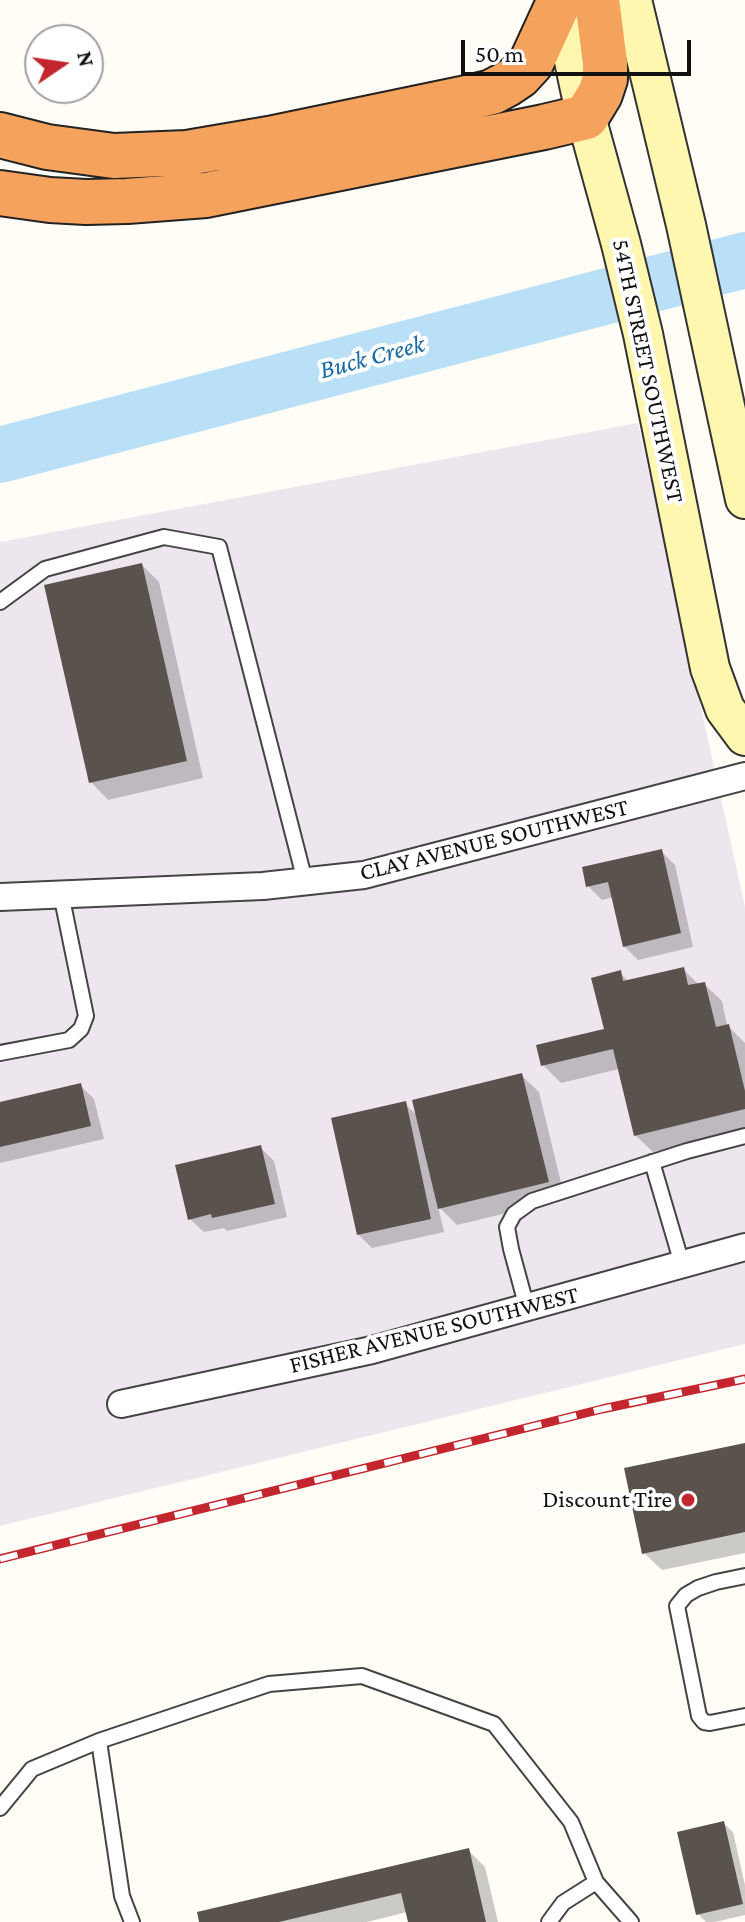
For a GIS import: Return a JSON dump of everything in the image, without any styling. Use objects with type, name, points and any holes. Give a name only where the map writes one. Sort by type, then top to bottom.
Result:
[{"type":"highway","points":[[0,135],[47,147],[114,156],[187,153],[476,96],[507,84],[531,63],[561,0]]},
{"type":"highway","points":[[0,193],[86,202],[206,195],[586,117],[605,79],[597,0]]},
{"type":"main road","name":"54TH STREET SOUTHWEST","points":[[561,0],[586,117],[643,334],[710,668],[725,709],[745,736]]},
{"type":"main road","points":[[632,0],[686,225],[745,499]]},
{"type":"street","name":"CLAY AVENUE SOUTHWEST","points":[[0,897],[263,886],[364,875],[745,776]]},
{"type":"street","name":"FISHER AVENUE SOUTHWEST","points":[[121,1404],[372,1350],[745,1247]]},
{"type":"lane","points":[[0,602],[45,569],[164,537],[219,547],[305,881]]},
{"type":"lane","points":[[0,1053],[69,1040],[81,1029],[86,1016],[61,894]]},
{"type":"lane","points":[[527,1308],[507,1227],[514,1214],[532,1201],[745,1136]]},
{"type":"lane","points":[[652,1162],[682,1264]]},
{"type":"lane","points":[[745,1576],[698,1588],[686,1595],[677,1606],[699,1716],[710,1723],[745,1716]]},
{"type":"lane","points":[[0,1808],[32,1769],[99,1741],[269,1684],[362,1676],[494,1724],[571,1822],[596,1882],[631,1922]]},
{"type":"lane","points":[[99,1741],[122,1896],[132,1922]]},
{"type":"lane","points":[[549,1922],[563,1903],[596,1882]]},
{"type":"shaded area","points":[[638,423],[745,907],[745,1344],[0,1526],[0,542]]},
{"type":"building","points":[[142,563],[187,761],[89,783],[44,585]]},
{"type":"building","points":[[662,849],[681,933],[623,947],[608,882],[586,887],[582,867]]},
{"type":"building","points":[[684,967],[688,985],[705,982],[716,1027],[729,1024],[745,1091],[745,1109],[634,1136],[613,1049],[541,1066],[536,1045],[604,1029],[591,978],[621,970],[623,981]]},
{"type":"building","points":[[522,1073],[549,1182],[438,1209],[412,1100]]},
{"type":"building","points":[[81,1083],[91,1126],[0,1147],[0,1102]]},
{"type":"building","points":[[406,1101],[431,1219],[357,1235],[331,1118]]},
{"type":"building","points":[[261,1145],[275,1204],[188,1220],[175,1165]]},
{"type":"building","name":"Discount Tire","points":[[745,1443],[745,1532],[642,1554],[624,1468]]},
{"type":"building","points":[[724,1821],[743,1904],[696,1915],[677,1832]]},
{"type":"building","points":[[469,1848],[486,1922],[408,1922],[401,1893],[279,1922],[199,1922],[197,1912]]},
{"type":"waterway","name":"Buck Creek","points":[[0,455],[745,260]]},
{"type":"railway","points":[[0,1559],[602,1409],[745,1379]]},
{"type":"place","name":"Discount Tire","points":[[688,1500]]}]
